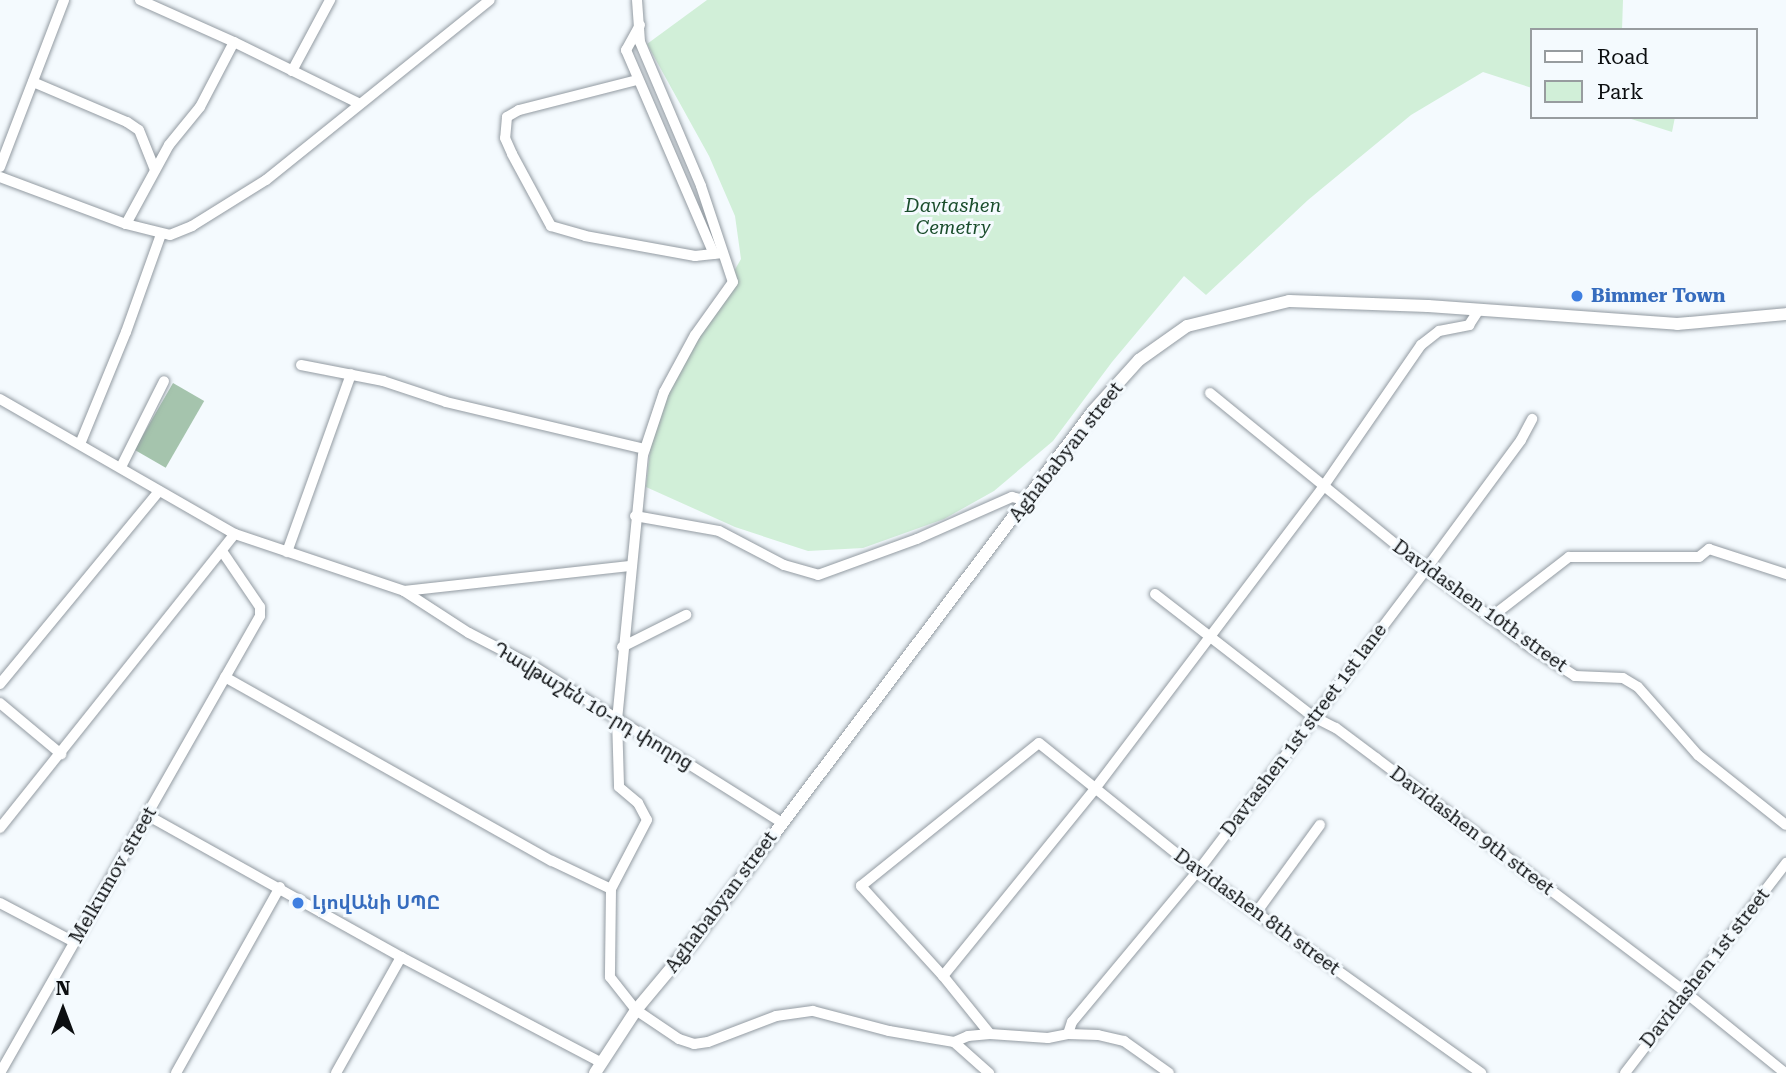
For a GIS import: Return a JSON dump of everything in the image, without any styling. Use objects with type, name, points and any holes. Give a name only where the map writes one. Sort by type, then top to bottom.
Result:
[{"type":"street","points":[[0,167],[64,0]]},
{"type":"street","points":[[140,0],[234,42],[360,104]]},
{"type":"street","points":[[292,71],[330,0]]},
{"type":"street","points":[[0,177],[126,224],[170,235],[192,226],[267,180],[490,0]]},
{"type":"street","points":[[637,0],[640,42],[701,187],[719,254]]},
{"type":"street","points":[[640,25],[626,47],[637,80],[733,282],[695,335],[664,392],[645,449],[635,516],[617,718],[619,787],[638,803],[647,820],[611,889],[610,977],[636,1010],[679,1039],[694,1044],[708,1042],[776,1016],[813,1011],[888,1031],[954,1042],[989,1073]]},
{"type":"street","points":[[126,224],[169,145],[200,107],[234,42]]},
{"type":"street","points":[[637,80],[519,110],[507,117],[505,138],[512,154],[551,226],[585,236],[674,253],[695,256],[719,254]]},
{"type":"street","points":[[33,82],[139,130],[155,170]]},
{"type":"street","points":[[80,444],[127,332],[161,234]]},
{"type":"street","name":"Aghababyan street","points":[[599,1068],[636,1010],[692,943],[1093,411],[1139,360],[1187,326],[1289,301],[1677,324],[1786,314]]},
{"type":"street","points":[[990,1034],[943,976],[1094,790],[1323,487],[1421,345],[1439,331],[1469,325],[1478,311]]},
{"type":"street","points":[[301,365],[383,381],[446,402],[645,449]]},
{"type":"street","points":[[286,552],[351,374]]},
{"type":"street","points":[[121,467],[164,381]]},
{"type":"street","name":"Davidashen 10th street","points":[[1210,393],[1323,487],[1490,618],[1575,676],[1623,678],[1639,687],[1699,755],[1786,825]]},
{"type":"street","points":[[0,400],[235,534],[404,591],[630,566]]},
{"type":"street","name":"Davtashen 1st street 1st lane","points":[[1068,1034],[1072,1022],[1198,871],[1312,716],[1426,569],[1521,440],[1532,419]]},
{"type":"street","points":[[0,684],[159,491]]},
{"type":"street","points":[[635,516],[719,531],[784,565],[818,575],[917,539],[1012,497],[1028,500]]},
{"type":"street","points":[[0,828],[235,534]]},
{"type":"street","points":[[1490,618],[1569,557],[1686,557],[1699,556],[1709,549],[1786,574]]},
{"type":"street","name":"Melkumov street","points":[[0,1073],[260,616],[260,607],[222,551]]},
{"type":"street","name":"Դավթաշեն 10-րդ փողոց","points":[[404,591],[469,633],[533,666],[781,822]]},
{"type":"street","name":"Davidashen 9th street","points":[[1155,594],[1312,716],[1336,728],[1685,992],[1785,1073]]},
{"type":"street","points":[[622,647],[686,615]]},
{"type":"street","points":[[225,677],[552,861],[611,889]]},
{"type":"street","points":[[0,703],[61,754]]},
{"type":"street","name":"Davidashen 8th street","points":[[943,976],[861,886],[1040,743],[1094,790],[1198,871],[1480,1073]]},
{"type":"street","points":[[148,815],[599,1068]]},
{"type":"street","points":[[1256,913],[1320,825]]},
{"type":"street","name":"Davidashen 1st street","points":[[1625,1073],[1786,863]]},
{"type":"street","points":[[176,1073],[280,887]]},
{"type":"street","points":[[0,903],[74,942]]},
{"type":"street","points":[[336,1073],[401,957]]},
{"type":"street","points":[[954,1042],[968,1036],[990,1034],[1048,1038],[1068,1034],[1098,1035],[1124,1041],[1169,1073]]},
{"type":"street","points":[[0,1045],[12,1052]]},
{"type":"green space","name":"Davtashen Cemetry","points":[[707,0],[1623,0],[1622,28],[1530,28],[1530,87],[1483,72],[1411,115],[1308,200],[1206,295],[1184,276],[1112,362],[1053,441],[994,491],[944,519],[863,548],[808,551],[735,527],[646,487],[653,424],[679,367],[741,259],[735,216],[709,156],[647,44]]},
{"type":"green space","points":[[1631,119],[1675,119],[1672,132]]},
{"type":"green space","points":[[173,383],[204,401],[166,468],[134,450]]},
{"type":"place","name":"Bimmer Town","points":[[1577,296]]},
{"type":"place","name":"ԼյովԱնի ՍՊԸ","points":[[298,903]]}]
